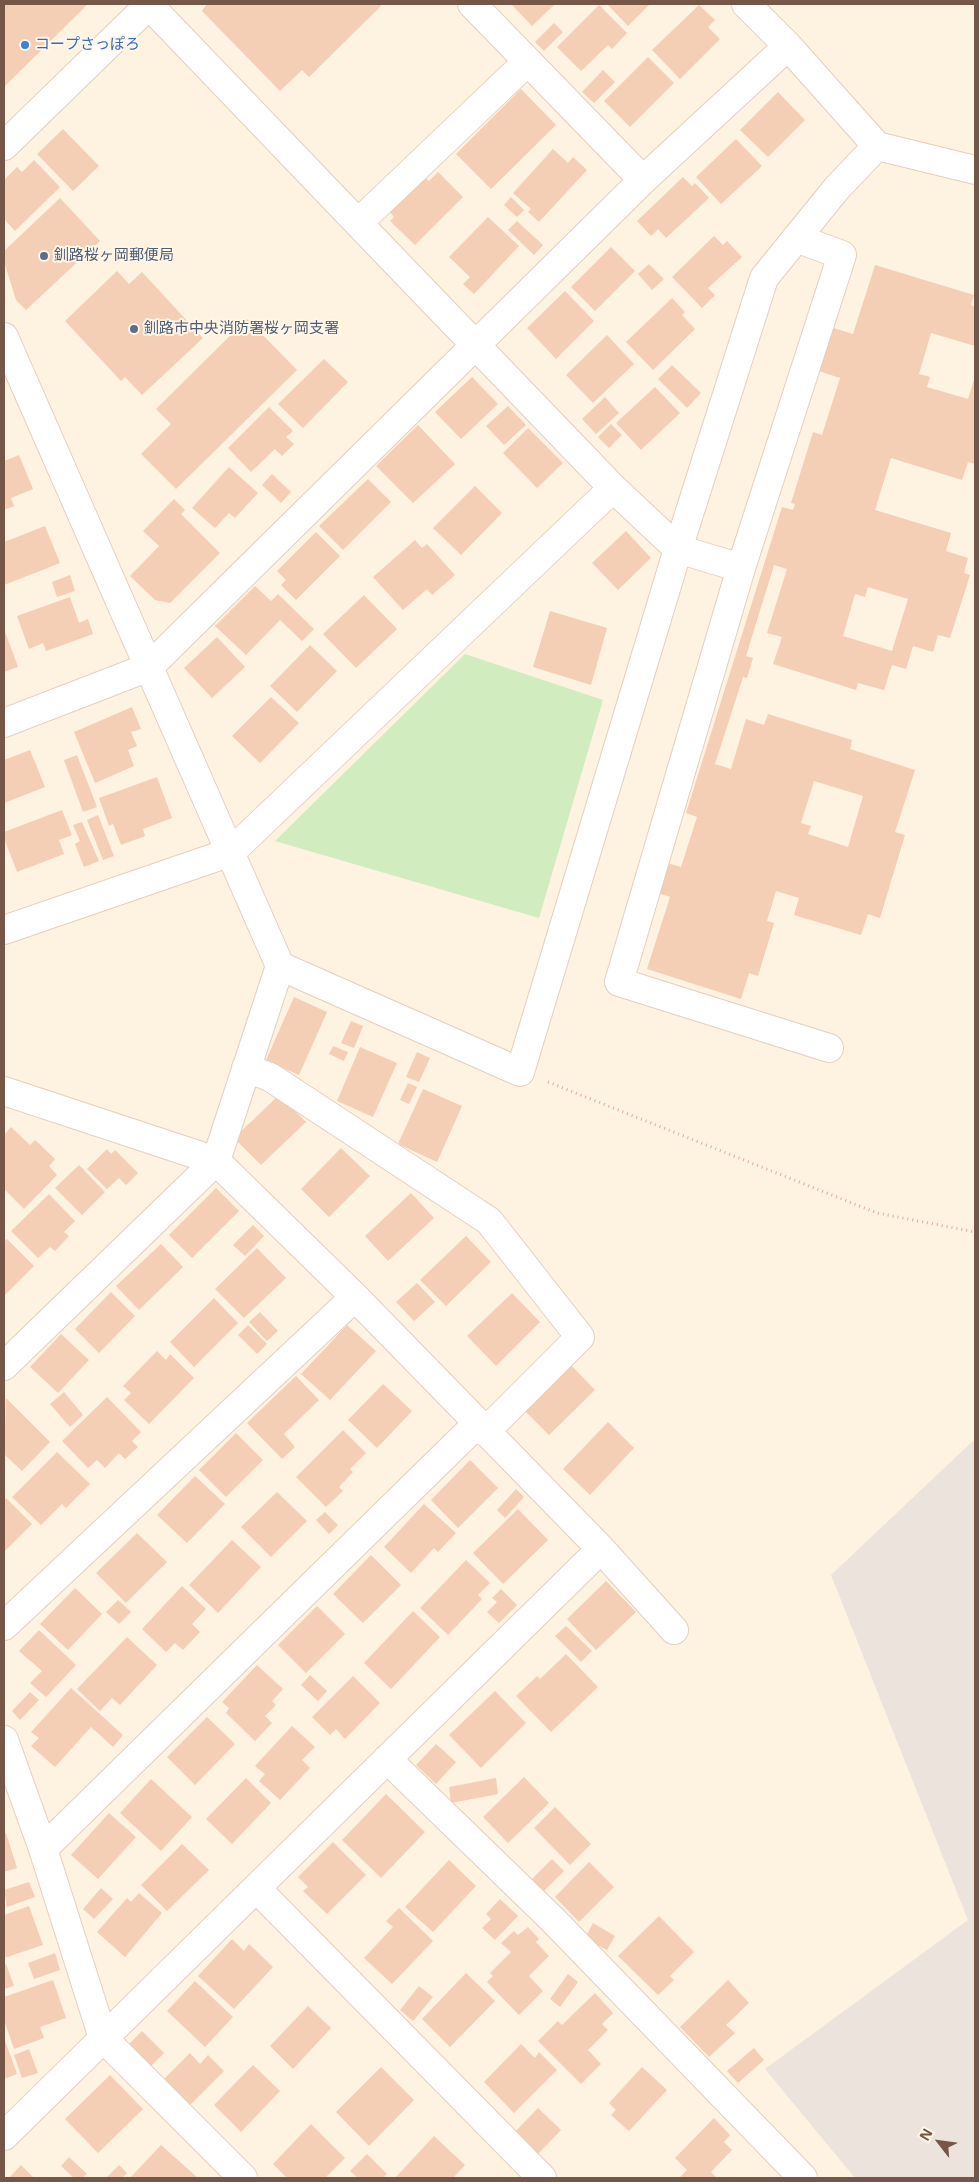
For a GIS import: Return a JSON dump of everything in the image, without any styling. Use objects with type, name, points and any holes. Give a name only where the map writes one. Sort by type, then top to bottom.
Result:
[{"type":"street","points":[[4,146],[149,4],[613,488],[678,549],[741,568]]},
{"type":"street","points":[[472,4],[643,180]]},
{"type":"street","points":[[746,4],[788,46],[877,146],[975,170]]},
{"type":"street","points":[[4,723],[149,667],[643,180],[788,46]]},
{"type":"street","points":[[358,223],[527,62]]},
{"type":"street","points":[[280,966],[520,1072],[678,549],[764,278],[838,188],[877,146]]},
{"type":"street","points":[[796,238],[842,256],[741,568],[619,982],[829,1048]]},
{"type":"street","points":[[4,337],[280,966],[216,1161],[4,1366]]},
{"type":"street","points":[[4,930],[231,852],[613,488]]},
{"type":"street","points":[[43,1848],[481,1428],[580,1337],[489,1221],[270,1076],[246,1068]]},
{"type":"street","points":[[6,1095],[216,1161],[355,1297],[481,1428],[602,1549],[674,1630]]},
{"type":"street","points":[[4,1626],[355,1297]]},
{"type":"street","points":[[4,2136],[602,1549]]},
{"type":"street","points":[[4,1740],[43,1848],[103,2038],[243,2178]]},
{"type":"street","points":[[387,1759],[554,1920],[803,2178]]},
{"type":"street","points":[[257,1889],[542,2178]]},
{"type":"path","points":[[520,1072],[878,1213],[975,1232]]},
{"type":"shaded area","points":[[975,1439],[975,2178],[855,2178],[765,2069],[968,1920],[831,1575]]},
{"type":"green space","points":[[465,654],[603,700],[539,918],[275,841]]},
{"type":"building","name":"コープさっぽろ","points":[[4,4],[88,4],[4,87]]},
{"type":"building","points":[[207,4],[379,4],[381,6],[309,77],[302,70],[280,91],[202,11]]},
{"type":"building","points":[[511,4],[555,4],[532,26]]},
{"type":"building","points":[[607,4],[650,4],[628,26]]},
{"type":"building","points":[[599,5],[627,33],[612,49],[608,45],[581,71],[557,47]]},
{"type":"building","points":[[699,5],[715,20],[708,27],[720,39],[680,79],[652,50]]},
{"type":"building","points":[[554,23],[563,32],[544,51],[535,42]]},
{"type":"building","points":[[648,57],[674,83],[630,127],[604,101]]},
{"type":"building","points":[[603,70],[615,82],[594,103],[582,92]]},
{"type":"building","points":[[521,89],[556,125],[491,189],[456,154]]},
{"type":"building","points":[[778,92],[805,120],[768,157],[740,130]]},
{"type":"building","points":[[63,129],[99,166],[73,191],[37,154]]},
{"type":"building","points":[[736,139],[762,166],[721,204],[696,177]]},
{"type":"building","points":[[553,149],[568,163],[573,157],[587,170],[539,222],[528,212],[531,209],[513,193]]},
{"type":"building","points":[[34,160],[60,187],[15,231],[4,219],[4,180],[17,167],[22,172]]},
{"type":"building","points":[[438,172],[463,197],[415,245],[390,221],[394,217],[390,212],[425,177],[429,181]]},
{"type":"building","points":[[683,177],[692,186],[695,183],[709,198],[666,238],[658,229],[651,236],[637,221]]},
{"type":"building","points":[[511,197],[524,210],[517,217],[504,205]]},
{"type":"building","name":"釧路桜ヶ岡郵便局","points":[[60,198],[100,241],[26,310],[16,300],[4,261],[4,251]]},
{"type":"building","points":[[488,217],[519,246],[474,294],[463,284],[470,277],[449,257]]},
{"type":"building","points":[[517,221],[543,245],[534,255],[508,230]]},
{"type":"building","points":[[714,236],[723,245],[727,241],[742,257],[708,288],[715,295],[702,308],[672,277]]},
{"type":"building","points":[[611,247],[635,271],[595,311],[571,287]]},
{"type":"building","points":[[649,264],[664,279],[652,290],[638,274]]},
{"type":"building","points":[[875,265],[974,295],[971,305],[975,307],[975,346],[931,333],[919,374],[930,377],[927,387],[968,399],[975,376],[975,464],[968,462],[962,480],[891,458],[875,510],[951,533],[946,551],[968,558],[964,573],[970,575],[950,638],[938,635],[933,652],[913,646],[906,669],[892,665],[884,690],[858,683],[856,690],[773,664],[782,637],[767,633],[787,569],[774,565],[746,656],[753,658],[747,678],[743,677],[715,764],[731,769],[746,719],[764,725],[768,714],[852,740],[850,749],[915,770],[895,832],[905,835],[880,918],[868,914],[861,935],[794,915],[799,898],[776,891],[767,921],[774,923],[758,976],[749,973],[741,999],[647,969],[670,897],[634,885],[644,856],[681,867],[697,817],[686,813],[782,507],[793,510],[795,504],[791,503],[813,432],[822,435],[840,378],[800,365],[814,322],[853,334]],"holes":[[[868,587],[908,599],[892,651],[843,636],[855,594],[865,597]],[[814,781],[863,796],[848,847],[808,834],[811,826],[801,823]]]},
{"type":"building","name":"釧路市中央消防署桜ヶ岡支署","points":[[117,271],[129,284],[142,272],[203,338],[142,395],[125,377],[121,381],[65,321]]},
{"type":"building","points":[[565,291],[594,321],[556,359],[527,328]]},
{"type":"building","points":[[672,298],[685,312],[682,315],[695,329],[653,370],[626,342]]},
{"type":"building","points":[[247,319],[297,370],[176,489],[141,454],[171,424],[156,409]]},
{"type":"building","points":[[607,335],[634,364],[593,403],[566,375]]},
{"type":"building","points":[[324,359],[348,382],[303,428],[278,404]]},
{"type":"building","points":[[672,365],[701,393],[687,408],[658,379]]},
{"type":"building","points":[[472,377],[498,404],[461,439],[435,412]]},
{"type":"building","points":[[655,387],[680,413],[641,450],[616,423]]},
{"type":"building","points":[[605,397],[619,413],[596,434],[582,419]]},
{"type":"building","points":[[508,406],[526,425],[504,445],[486,426]]},
{"type":"building","points":[[269,407],[293,431],[286,437],[294,444],[282,456],[275,449],[251,472],[228,448]]},
{"type":"building","points":[[611,424],[622,435],[609,448],[598,437]]},
{"type":"building","points":[[418,425],[455,464],[413,503],[376,466]]},
{"type":"building","points":[[528,428],[563,463],[537,488],[503,453]]},
{"type":"building","points":[[19,455],[33,489],[11,498],[14,506],[4,510],[4,461]]},
{"type":"building","points":[[229,467],[258,493],[235,518],[229,513],[215,528],[192,508]]},
{"type":"building","points":[[272,474],[291,492],[281,503],[262,485]]},
{"type":"building","points":[[368,479],[391,502],[343,550],[319,526]]},
{"type":"building","points":[[475,486],[502,513],[461,555],[433,528]]},
{"type":"building","points":[[174,499],[185,510],[181,514],[220,553],[170,603],[155,600],[130,576],[159,546],[143,531]]},
{"type":"building","points":[[45,526],[60,563],[4,585],[4,542]]},
{"type":"building","points":[[626,531],[651,558],[618,590],[592,563]]},
{"type":"building","points":[[316,532],[340,556],[296,600],[281,585],[286,580],[277,571]]},
{"type":"building","points":[[415,540],[422,548],[427,544],[455,575],[432,595],[427,589],[403,610],[373,577]]},
{"type":"building","points":[[70,575],[75,591],[57,597],[52,582]]},
{"type":"building","points":[[255,586],[271,601],[278,594],[314,629],[302,641],[280,620],[246,655],[215,626]]},
{"type":"building","points":[[364,595],[397,629],[356,668],[323,634]]},
{"type":"building","points":[[70,597],[79,623],[88,619],[93,634],[46,651],[43,643],[29,649],[17,616]]},
{"type":"building","points":[[550,611],[607,628],[591,685],[533,667]]},
{"type":"building","points":[[4,629],[18,667],[4,672]]},
{"type":"building","points":[[217,637],[245,667],[212,698],[184,668]]},
{"type":"building","points":[[310,645],[337,671],[297,712],[270,686]]},
{"type":"building","points":[[271,697],[299,723],[260,763],[232,736]]},
{"type":"building","points":[[132,707],[141,729],[131,732],[137,746],[128,750],[134,766],[95,783],[74,732]]},
{"type":"building","points":[[30,750],[45,787],[4,803],[4,760]]},
{"type":"building","points":[[77,755],[97,807],[83,812],[64,760]]},
{"type":"building","points":[[157,777],[172,818],[143,829],[145,836],[121,845],[113,824],[109,826],[99,798]]},
{"type":"building","points":[[62,810],[72,835],[59,840],[64,854],[17,872],[4,838],[4,832]]},
{"type":"building","points":[[98,815],[114,856],[103,860],[87,820]]},
{"type":"building","points":[[82,822],[99,861],[84,867],[75,844],[80,841],[73,825]]},
{"type":"building","points":[[294,997],[327,1012],[299,1075],[266,1060]]},
{"type":"building","points":[[351,1021],[363,1026],[354,1048],[341,1043]]},
{"type":"building","points":[[333,1046],[348,1052],[344,1061],[329,1054]]},
{"type":"building","points":[[360,1047],[397,1063],[373,1117],[337,1101]]},
{"type":"building","points":[[417,1052],[430,1058],[419,1082],[406,1077]]},
{"type":"building","points":[[408,1083],[417,1087],[409,1104],[400,1100]]},
{"type":"building","points":[[423,1089],[462,1106],[437,1162],[398,1144]]},
{"type":"building","points":[[279,1095],[306,1122],[261,1165],[234,1138]]},
{"type":"building","points":[[11,1127],[30,1145],[35,1140],[55,1159],[49,1166],[57,1175],[24,1209],[4,1189],[4,1135]]},
{"type":"building","points":[[341,1148],[370,1176],[329,1217],[301,1189]]},
{"type":"building","points":[[107,1149],[111,1154],[115,1150],[138,1173],[126,1185],[119,1178],[107,1189],[87,1169]]},
{"type":"building","points":[[79,1165],[105,1192],[82,1215],[55,1188]]},
{"type":"building","points":[[216,1188],[239,1211],[192,1258],[169,1235]]},
{"type":"building","points":[[411,1193],[434,1218],[388,1261],[365,1236]]},
{"type":"building","points":[[49,1194],[75,1221],[64,1232],[69,1236],[55,1251],[50,1247],[38,1258],[11,1231]]},
{"type":"building","points":[[253,1225],[264,1236],[245,1256],[233,1245]]},
{"type":"building","points":[[466,1236],[491,1262],[446,1306],[420,1280]]},
{"type":"building","points":[[7,1239],[34,1266],[4,1296],[4,1242]]},
{"type":"building","points":[[161,1244],[183,1267],[139,1310],[116,1286]]},
{"type":"building","points":[[257,1248],[286,1278],[244,1318],[215,1289]]},
{"type":"building","points":[[417,1283],[435,1302],[414,1321],[396,1302]]},
{"type":"building","points":[[111,1292],[135,1316],[99,1353],[75,1329]]},
{"type":"building","points":[[512,1293],[540,1322],[496,1366],[467,1336]]},
{"type":"building","points":[[214,1298],[238,1323],[194,1367],[170,1342]]},
{"type":"building","points":[[260,1312],[278,1331],[267,1341],[249,1322]]},
{"type":"building","points":[[248,1325],[267,1344],[257,1354],[238,1335]]},
{"type":"building","points":[[347,1325],[376,1351],[330,1400],[301,1374]]},
{"type":"building","points":[[61,1334],[89,1360],[58,1393],[30,1367]]},
{"type":"building","points":[[157,1351],[166,1360],[170,1354],[194,1378],[149,1424],[124,1400],[131,1393],[123,1386]]},
{"type":"building","points":[[570,1364],[595,1390],[549,1435],[523,1409]]},
{"type":"building","points":[[296,1376],[319,1400],[284,1434],[295,1447],[282,1459],[247,1423]]},
{"type":"building","points":[[383,1384],[412,1411],[377,1448],[348,1420]]},
{"type":"building","points":[[64,1392],[83,1415],[70,1427],[50,1404]]},
{"type":"building","points":[[107,1397],[141,1432],[132,1441],[138,1447],[125,1459],[119,1453],[105,1468],[97,1460],[88,1468],[62,1441]]},
{"type":"building","points":[[6,1398],[50,1442],[22,1471],[4,1454]]},
{"type":"building","points":[[608,1422],[634,1448],[590,1495],[563,1469]]},
{"type":"building","points":[[343,1430],[366,1453],[350,1469],[353,1472],[339,1487],[343,1491],[326,1507],[296,1477]]},
{"type":"building","points":[[236,1433],[263,1460],[226,1497],[199,1470]]},
{"type":"building","points":[[57,1452],[90,1484],[66,1508],[62,1504],[41,1525],[12,1497]]},
{"type":"building","points":[[470,1460],[498,1488],[458,1528],[431,1500]]},
{"type":"building","points":[[195,1476],[225,1504],[187,1543],[157,1515]]},
{"type":"building","points":[[516,1489],[524,1497],[505,1518],[497,1510]]},
{"type":"building","points":[[277,1492],[307,1521],[271,1557],[241,1527]]},
{"type":"building","points":[[6,1498],[32,1524],[4,1552],[4,1501]]},
{"type":"building","points":[[424,1504],[456,1533],[438,1552],[434,1548],[411,1573],[384,1547]]},
{"type":"building","points":[[518,1509],[548,1540],[503,1584],[473,1553]]},
{"type":"building","points":[[325,1512],[338,1525],[329,1534],[316,1520]]},
{"type":"building","points":[[137,1533],[167,1562],[126,1603],[96,1573]]},
{"type":"building","points":[[232,1540],[261,1567],[218,1613],[189,1585]]},
{"type":"building","points":[[371,1555],[401,1585],[363,1623],[333,1594]]},
{"type":"building","points":[[466,1560],[490,1583],[478,1595],[482,1599],[448,1635],[420,1608]]},
{"type":"building","points":[[606,1581],[636,1612],[596,1650],[567,1619]]},
{"type":"building","points":[[182,1586],[206,1609],[192,1624],[200,1632],[183,1650],[175,1643],[166,1652],[142,1629]]},
{"type":"building","points":[[75,1588],[102,1614],[68,1650],[40,1624]]},
{"type":"building","points":[[501,1589],[517,1605],[499,1623],[487,1612],[497,1602],[492,1598]]},
{"type":"building","points":[[118,1600],[131,1612],[119,1624],[106,1612]]},
{"type":"building","points":[[317,1606],[345,1634],[306,1673],[278,1645]]},
{"type":"building","points":[[413,1611],[440,1637],[391,1689],[364,1663]]},
{"type":"building","points":[[566,1626],[592,1651],[581,1662],[555,1636]]},
{"type":"building","points":[[39,1630],[76,1665],[46,1697],[30,1683],[42,1671],[19,1651]]},
{"type":"building","points":[[127,1637],[157,1665],[120,1705],[112,1698],[100,1711],[77,1689]]},
{"type":"building","points":[[566,1654],[598,1687],[551,1732],[516,1696],[537,1676],[540,1679]]},
{"type":"building","points":[[257,1665],[283,1689],[272,1701],[276,1705],[265,1716],[272,1723],[255,1741],[226,1713],[229,1708],[222,1702]]},
{"type":"building","points":[[310,1675],[327,1691],[318,1701],[301,1685]]},
{"type":"building","points":[[353,1676],[380,1703],[345,1739],[336,1729],[330,1735],[312,1717]]},
{"type":"building","points":[[71,1688],[123,1735],[113,1747],[91,1727],[55,1767],[31,1746],[39,1738],[31,1732]]},
{"type":"building","points":[[495,1691],[526,1723],[481,1768],[449,1735]]},
{"type":"building","points":[[30,1692],[39,1700],[20,1720],[12,1711]]},
{"type":"building","points":[[207,1717],[235,1744],[195,1785],[167,1757]]},
{"type":"building","points":[[292,1726],[315,1747],[302,1760],[310,1768],[280,1800],[259,1781],[265,1774],[255,1766]]},
{"type":"building","points":[[436,1744],[456,1762],[436,1784],[416,1765]]},
{"type":"building","points":[[524,1777],[549,1803],[508,1843],[483,1817]]},
{"type":"building","points":[[246,1778],[271,1803],[232,1844],[206,1819]]},
{"type":"building","points":[[496,1778],[498,1794],[451,1803],[449,1787]]},
{"type":"building","points":[[151,1779],[192,1817],[161,1851],[120,1813]]},
{"type":"building","points":[[386,1794],[425,1832],[381,1878],[342,1840]]},
{"type":"building","points":[[555,1807],[591,1844],[570,1865],[534,1828]]},
{"type":"building","points":[[109,1813],[136,1837],[98,1879],[71,1855]]},
{"type":"building","points":[[4,1833],[6,1833],[17,1868],[4,1872]]},
{"type":"building","points":[[333,1842],[366,1875],[327,1914],[303,1891],[308,1887],[298,1877]]},
{"type":"building","points":[[182,1844],[209,1870],[167,1911],[141,1885]]},
{"type":"building","points":[[552,1859],[564,1871],[542,1893],[530,1881]]},
{"type":"building","points":[[449,1860],[476,1886],[433,1932],[405,1907]]},
{"type":"building","points":[[589,1862],[614,1887],[579,1922],[555,1897]]},
{"type":"building","points":[[29,1882],[35,1897],[7,1907],[4,1890]]},
{"type":"building","points":[[101,1888],[113,1899],[94,1919],[83,1909]]},
{"type":"building","points":[[139,1893],[162,1913],[125,1957],[97,1932],[127,1898],[131,1902]]},
{"type":"building","points":[[500,1899],[518,1916],[495,1940],[482,1928],[491,1919],[486,1914]]},
{"type":"building","points":[[29,1906],[43,1945],[4,1958],[4,1915]]},
{"type":"building","points":[[399,1908],[433,1941],[392,1984],[364,1958],[393,1927],[386,1921]]},
{"type":"building","points":[[659,1916],[694,1952],[670,1976],[674,1980],[658,1995],[618,1956]]},
{"type":"building","points":[[593,1923],[615,1936],[607,1950],[585,1938]]},
{"type":"building","points":[[528,1927],[539,1939],[536,1942],[549,1956],[529,1976],[543,1991],[519,2015],[487,1982],[493,1976],[490,1973],[511,1952],[501,1943],[514,1931],[518,1935]]},
{"type":"building","points":[[232,1939],[244,1951],[249,1944],[273,1967],[234,2009],[198,1976]]},
{"type":"building","points":[[55,1953],[60,1970],[34,1979],[28,1963]]},
{"type":"building","points":[[6,1964],[14,1986],[4,1989],[4,1965]]},
{"type":"building","points":[[466,1973],[495,2001],[450,2047],[422,2019]]},
{"type":"building","points":[[568,1974],[578,1982],[560,2007],[550,1999]]},
{"type":"building","points":[[53,1980],[66,2018],[40,2027],[44,2038],[14,2049],[4,2020],[4,1997]]},
{"type":"building","points":[[728,1980],[749,2003],[726,2025],[735,2033],[709,2057],[680,2027]]},
{"type":"building","points":[[195,1981],[233,2017],[205,2047],[167,2011]]},
{"type":"building","points":[[419,1986],[433,1997],[413,2021],[400,2010]]},
{"type":"building","points":[[595,1993],[613,2013],[602,2024],[608,2030],[588,2050],[601,2064],[581,2084],[538,2041],[558,2021],[562,2025]]},
{"type":"building","points":[[308,2006],[331,2028],[293,2069],[270,2046]]},
{"type":"building","points":[[142,2031],[164,2053],[151,2066],[129,2044]]},
{"type":"building","points":[[4,2038],[17,2074],[4,2079]]},
{"type":"building","points":[[521,2044],[535,2058],[539,2052],[557,2070],[514,2113],[484,2082]]},
{"type":"building","points":[[754,2048],[764,2060],[738,2083],[727,2071]]},
{"type":"building","points":[[29,2049],[38,2073],[22,2078],[14,2055]]},
{"type":"building","points":[[190,2053],[200,2064],[208,2055],[224,2071],[190,2105],[164,2079]]},
{"type":"building","points":[[253,2065],[280,2091],[241,2132],[214,2105]]},
{"type":"building","points":[[381,2067],[414,2100],[369,2146],[336,2112]]},
{"type":"building","points":[[642,2067],[667,2090],[629,2131],[611,2115],[616,2110],[609,2103]]},
{"type":"building","points":[[110,2075],[143,2109],[98,2153],[65,2119]]},
{"type":"building","points":[[538,2108],[561,2130],[538,2154],[515,2132]]},
{"type":"building","points":[[714,2118],[730,2135],[724,2142],[732,2150],[711,2172],[717,2178],[679,2178],[687,2170],[675,2158]]},
{"type":"building","points":[[311,2124],[345,2158],[325,2178],[287,2178],[273,2164]]},
{"type":"building","points":[[434,2136],[465,2165],[453,2178],[395,2178]]},
{"type":"building","points":[[161,2145],[198,2178],[130,2178]]},
{"type":"building","points":[[367,2154],[387,2174],[383,2178],[358,2178],[350,2171]]},
{"type":"building","points":[[69,2157],[87,2174],[82,2178],[74,2178],[61,2166]]},
{"type":"building","points":[[21,2165],[34,2178],[9,2178]]},
{"type":"building","points":[[119,2165],[127,2173],[122,2178],[106,2178]]},
{"type":"place","name":"コープさっぽろ","points":[[25,45]]},
{"type":"place","name":"釧路桜ヶ岡郵便局","points":[[44,256]]},
{"type":"place","name":"釧路市中央消防署桜ヶ岡支署","points":[[134,329]]}]
